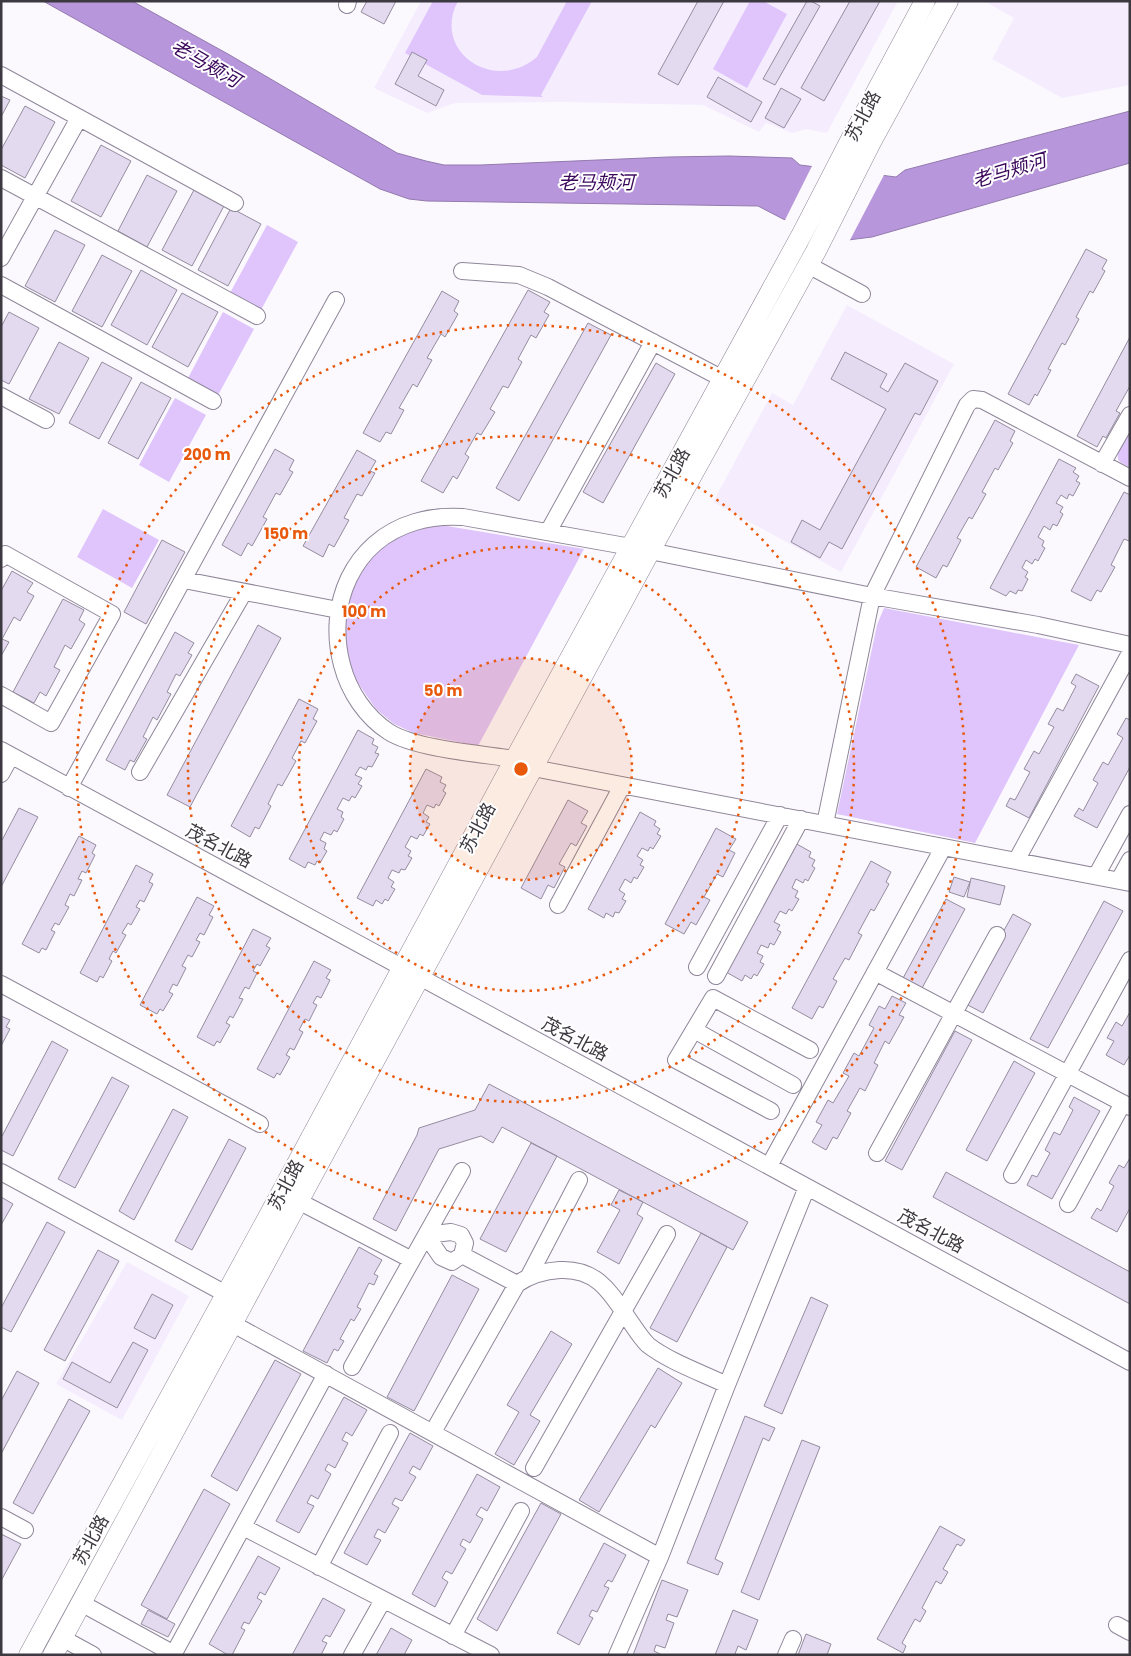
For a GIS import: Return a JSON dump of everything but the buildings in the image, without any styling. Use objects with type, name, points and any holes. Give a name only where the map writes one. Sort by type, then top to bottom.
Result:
[{"type":"main road","name":"苏北路","points":[[58,1646],[300,1202],[533,768],[723,379],[925,1]]},
{"type":"main road","name":"苏北路","points":[[29,1655],[515,759],[808,265],[948,1]]},
{"type":"street","points":[[1,76],[235,203]]},
{"type":"street","points":[[1,258],[79,118]]},
{"type":"street","points":[[1,178],[257,316]]},
{"type":"street","points":[[808,265],[862,294]]},
{"type":"street","points":[[462,271],[519,275],[548,287],[723,379]]},
{"type":"street","points":[[1,285],[213,401]]},
{"type":"street","points":[[69,788],[336,300]]},
{"type":"street","points":[[548,532],[653,342]]},
{"type":"street","points":[[1,396],[46,420]]},
{"type":"street","points":[[825,824],[872,596],[968,405],[973,399],[982,400],[1130,478]]},
{"type":"street","points":[[1102,464],[1130,415]]},
{"type":"street","points":[[515,759],[445,748],[412,741],[391,733],[374,721],[359,702],[347,681],[338,650],[338,610],[346,584],[356,564],[376,544],[397,529],[415,522],[442,516],[463,517],[641,549],[872,596],[1038,624],[1130,645]]},
{"type":"street","points":[[1,559],[5,554],[112,614],[51,723],[1,696]]},
{"type":"street","points":[[184,580],[338,610]]},
{"type":"street","points":[[140,772],[244,592]]},
{"type":"street","points":[[1016,861],[1130,653]]},
{"type":"street","points":[[1,774],[6,753]]},
{"type":"street","name":"茂名北路","points":[[6,753],[1130,1362]]},
{"type":"street","points":[[533,768],[1124,882],[1130,860]]},
{"type":"street","points":[[558,905],[622,786]]},
{"type":"street","points":[[1096,876],[1130,814]]},
{"type":"street","points":[[697,967],[780,815]]},
{"type":"street","points":[[716,976],[801,819]]},
{"type":"street","points":[[769,1166],[944,848]]},
{"type":"street","points":[[877,1153],[997,935]]},
{"type":"street","points":[[1012,1175],[1130,960]]},
{"type":"street","points":[[875,972],[1127,1104],[1068,1204]]},
{"type":"street","points":[[1,984],[260,1124]]},
{"type":"street","points":[[771,1111],[676,1060],[712,998],[810,1050]]},
{"type":"street","points":[[694,1030],[793,1085]]},
{"type":"street","points":[[1,1172],[226,1294]]},
{"type":"street","points":[[352,1367],[462,1172]]},
{"type":"street","points":[[433,1432],[523,1280],[579,1180]]},
{"type":"street","points":[[617,1655],[660,1557],[727,1385],[808,1187]]},
{"type":"street","points":[[300,1202],[412,1260]]},
{"type":"street","points":[[451,1232],[460,1235],[464,1243],[462,1255],[452,1262],[441,1257],[426,1235],[451,1232]]},
{"type":"street","points":[[534,1468],[667,1234]]},
{"type":"street","points":[[462,1255],[523,1280],[549,1271],[568,1270],[583,1272],[599,1281],[646,1343],[658,1352],[727,1385]]},
{"type":"street","points":[[233,1324],[660,1557]]},
{"type":"street","points":[[82,1602],[174,1654],[326,1374]]},
{"type":"street","points":[[319,1567],[390,1433]]},
{"type":"street","points":[[453,1636],[521,1511]]},
{"type":"street","points":[[1,1517],[25,1530]]},
{"type":"street","points":[[243,1527],[491,1655]]},
{"type":"street","points":[[352,1655],[383,1600]]},
{"type":"street","points":[[786,1655],[792,1639]]},
{"type":"street","points":[[58,1646],[93,1655]]},
{"type":"shaded area","points":[[421,1],[898,1],[827,133],[806,129],[792,133],[766,123],[759,132],[703,105],[564,102],[455,103],[427,113],[374,88]]},
{"type":"shaded area","points":[[433,1],[458,1],[452,19],[453,36],[460,50],[471,62],[486,69],[503,71],[520,67],[537,57],[567,1],[592,1],[541,95],[543,97],[482,95],[405,53]]},
{"type":"shaded area","points":[[750,1],[763,1],[787,14],[747,88],[713,69]]},
{"type":"shaded area","points":[[984,1],[1130,1],[1130,85],[1062,98],[992,59],[1014,18]]},
{"type":"shaded area","points":[[267,225],[298,242],[261,310],[230,293]]},
{"type":"shaded area","points":[[847,305],[954,364],[841,572],[713,502],[772,393],[793,405]]},
{"type":"shaded area","points":[[223,312],[254,329],[217,397],[187,380]]},
{"type":"shaded area","points":[[175,398],[206,415],[169,482],[139,465]]},
{"type":"shaded area","points":[[1130,431],[1130,467],[1119,461],[1118,454],[1121,445]]},
{"type":"shaded area","points":[[103,509],[159,540],[132,588],[77,557]]},
{"type":"shaded area","points":[[441,525],[584,549],[478,746],[414,733],[394,724],[376,709],[353,676],[344,646],[343,617],[362,566],[385,544],[422,527]]},
{"type":"shaded area","points":[[884,608],[1079,645],[975,843],[837,814],[877,625]]},
{"type":"shaded area","points":[[127,1262],[189,1296],[122,1420],[56,1384]]},
{"type":"water","name":"老马颊河","points":[[43,1],[132,1],[228,54],[397,153],[444,165],[729,156],[792,158],[800,165],[896,177],[905,170],[1130,111],[1130,163],[872,237],[848,240],[783,219],[758,206],[427,201],[409,199],[380,189]]},
{"type":"pier","points":[[813,164],[885,173],[849,242],[784,222]]}]
